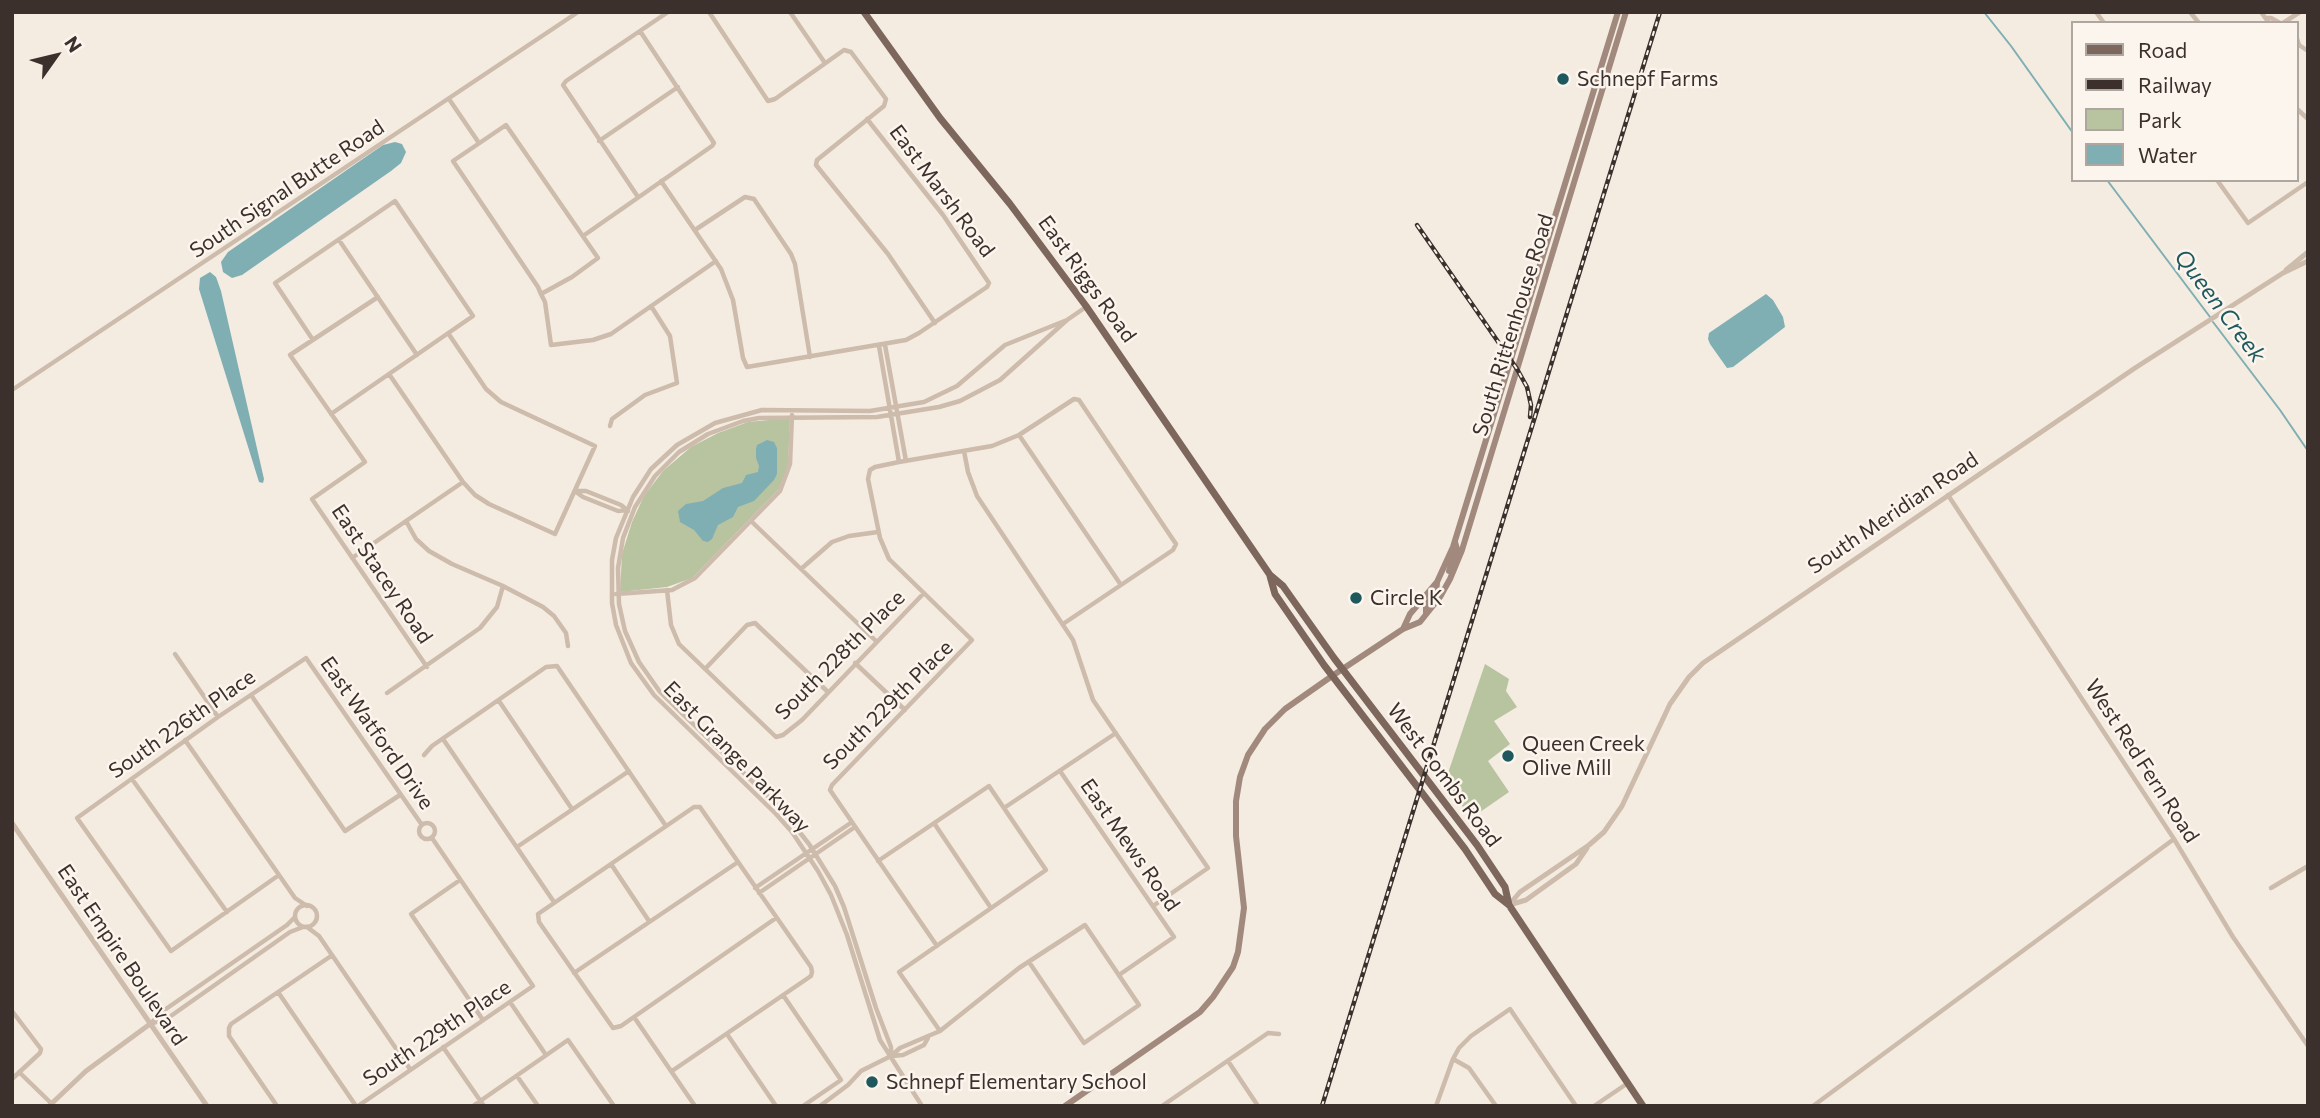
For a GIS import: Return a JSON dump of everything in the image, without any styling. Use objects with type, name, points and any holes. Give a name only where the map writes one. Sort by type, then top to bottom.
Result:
[{"type":"main road","name":"East Riggs Road","points":[[864,12],[940,118],[1010,204],[1087,306],[1270,575],[1283,586],[1343,670]]},
{"type":"main road","name":"South Rittenhouse Road","points":[[1403,629],[1410,614],[1437,582],[1455,541],[1618,12]]},
{"type":"main road","name":"South Rittenhouse Road","points":[[1065,1106],[1187,1022],[1213,997],[1226,978],[1238,952],[1243,921],[1235,819],[1238,789],[1244,766],[1270,723],[1332,676],[1403,629],[1420,622],[1448,583],[1462,550],[1626,12]]},
{"type":"main road","points":[[1448,583],[1448,574],[1457,550],[1455,541]]},
{"type":"main road","name":"East Riggs Road","points":[[1270,575],[1275,594],[1332,676]]},
{"type":"main road","points":[[1426,614],[1426,605],[1436,592],[1437,582]]},
{"type":"main road","name":"West Combs Road","points":[[1343,670],[1472,837],[1506,887],[1509,905]]},
{"type":"main road","name":"West Combs Road","points":[[1332,676],[1465,849],[1495,894],[1509,905],[1643,1106]]},
{"type":"street","name":"South Signal Butte Road","points":[[12,390],[578,12]]},
{"type":"street","points":[[638,197],[563,85],[667,12]]},
{"type":"street","points":[[709,12],[768,101],[775,99],[825,64],[790,12]]},
{"type":"street","points":[[2261,12],[2268,21]]},
{"type":"street","points":[[583,236],[714,142],[640,31]]},
{"type":"street","name":"East Marsh Road","points":[[825,64],[848,50],[886,99],[886,103],[867,119],[938,207],[989,284],[935,323]]},
{"type":"street","points":[[599,141],[678,87]]},
{"type":"street","points":[[449,99],[479,143]]},
{"type":"street","points":[[661,181],[716,261],[733,300],[747,367],[906,340],[935,323],[888,254],[816,165],[817,160],[867,119]]},
{"type":"street","points":[[541,294],[572,277],[598,258],[506,125],[453,161],[541,294],[545,302],[551,345],[593,340],[611,334],[716,261]]},
{"type":"street","points":[[2218,182],[2248,223],[2308,182]]},
{"type":"street","points":[[695,230],[745,197],[754,199],[795,264],[810,357]]},
{"type":"street","points":[[313,340],[275,284],[395,201],[473,316],[331,414],[290,355],[313,340],[377,297]]},
{"type":"street","points":[[339,240],[417,355]]},
{"type":"street","name":"South Meridian Road","points":[[2283,273],[2308,252]]},
{"type":"street","name":"South Meridian Road","points":[[1509,905],[1520,892],[1604,832],[1616,816],[1670,704],[1696,669],[1717,652],[2187,335],[2283,273],[2308,261]]},
{"type":"street","points":[[610,426],[611,419],[645,395],[677,383],[670,336],[651,306]]},
{"type":"street","points":[[629,511],[655,476],[679,453],[717,429],[743,421],[792,416],[862,418],[898,415],[949,404],[989,387],[1009,373],[1067,320],[1087,306]]},
{"type":"street","points":[[792,410],[790,464],[780,491],[695,578],[682,586],[667,590],[615,594],[629,511],[651,470],[677,445],[697,432],[715,423],[762,410],[792,410],[860,411],[924,402],[948,392],[967,379],[1005,345],[1067,320]]},
{"type":"street","points":[[389,374],[463,482],[475,495],[555,534],[595,446],[502,402],[485,389],[448,333]]},
{"type":"street","points":[[882,345],[906,461]]},
{"type":"street","points":[[882,345],[899,462]]},
{"type":"street","points":[[925,593],[889,559],[883,548],[868,478],[870,471],[875,467],[899,462],[992,446],[1019,435],[1077,399],[1082,402],[1177,544],[1173,550],[1063,624]]},
{"type":"street","name":"East Stacey Road","points":[[331,414],[365,463],[312,499],[427,667]]},
{"type":"street","points":[[1019,435],[1121,585]]},
{"type":"street","points":[[964,451],[974,491],[1073,640],[1093,701],[1208,868],[1153,906]]},
{"type":"street","points":[[352,558],[463,482]]},
{"type":"street","points":[[575,491],[586,491],[629,511]]},
{"type":"street","points":[[575,491],[599,504],[618,511],[629,511]]},
{"type":"street","name":"West Red Fern Road","points":[[1948,495],[2174,839],[2233,937],[2308,1046]]},
{"type":"street","points":[[599,504],[602,497]]},
{"type":"street","points":[[405,521],[416,539],[429,551],[531,600],[554,616],[566,633],[568,646]]},
{"type":"street","points":[[751,521],[876,641]]},
{"type":"street","points":[[801,569],[832,542],[849,536],[878,532]]},
{"type":"street","points":[[387,692],[480,628],[497,607],[503,586]]},
{"type":"street","points":[[667,590],[674,635],[684,650],[705,669],[747,625],[755,623],[828,692]]},
{"type":"street","name":"South 228th Place","points":[[705,669],[776,737],[783,735],[802,720],[925,593]]},
{"type":"street","name":"South 229th Place","points":[[854,825],[830,790],[832,785],[972,640],[925,593]]},
{"type":"street","name":"East Grange Parkway","points":[[615,594],[625,631],[645,672],[660,692],[782,810],[814,852],[835,886],[848,916],[891,1047],[891,1056]]},
{"type":"street","name":"East Grange Parkway","points":[[615,594],[614,612],[621,640],[631,663],[644,682],[654,695],[776,814],[818,871],[837,907],[883,1045],[922,1106]]},
{"type":"street","points":[[175,654],[218,717]]},
{"type":"street","name":"South 226th Place","points":[[227,912],[171,951],[77,818],[218,717],[306,659]]},
{"type":"street","name":"East Watford Drive","points":[[306,659],[422,825]]},
{"type":"street","points":[[855,663],[905,710]]},
{"type":"street","points":[[424,755],[546,667],[557,666],[666,826]]},
{"type":"street","points":[[251,695],[345,831],[400,794]]},
{"type":"street","points":[[499,701],[572,809]]},
{"type":"street","points":[[1004,808],[1116,733]]},
{"type":"street","points":[[443,739],[554,902]]},
{"type":"street","points":[[185,740],[295,898],[316,911],[319,936],[410,1069]]},
{"type":"street","points":[[517,847],[629,771]]},
{"type":"street","name":"East Mews Road","points":[[1060,771],[1174,937],[1119,975]]},
{"type":"street","points":[[131,779],[227,912],[279,876]]},
{"type":"street","points":[[878,861],[989,786],[1046,870],[899,972],[940,1031]]},
{"type":"street","points":[[672,1071],[811,976],[812,972],[776,918],[757,891],[738,862],[700,807],[694,807],[538,914],[537,918],[613,1028],[634,1017],[776,918]]},
{"type":"street","points":[[428,822],[435,827],[436,832],[432,838],[425,839],[420,836],[422,825],[428,822]]},
{"type":"street","name":"East Empire Boulevard","points":[[12,823],[207,1106]]},
{"type":"street","points":[[934,823],[991,908]]},
{"type":"street","points":[[757,891],[854,825],[937,946]]},
{"type":"street","name":"East Watford Drive","points":[[432,838],[533,986]]},
{"type":"street","points":[[1813,1106],[2174,839]]},
{"type":"street","name":"South Meridian Road","points":[[1509,905],[1526,900],[1576,864],[1589,845]]},
{"type":"street","points":[[574,973],[738,862]]},
{"type":"street","points":[[611,864],[650,922]]},
{"type":"street","points":[[2271,888],[2308,866]]},
{"type":"street","points":[[460,880],[411,914],[483,1020]]},
{"type":"street","points":[[19,1072],[50,1105],[86,1071],[150,1024],[163,1011],[287,925],[295,917],[295,898]]},
{"type":"street","points":[[297,910],[307,906]]},
{"type":"street","points":[[295,917],[298,923],[319,936]]},
{"type":"street","points":[[150,1024],[168,1018],[290,932],[316,922]]},
{"type":"street","points":[[820,1106],[861,1071],[891,1056],[900,1048],[940,1031],[1029,962],[1085,925],[1139,1005],[1084,1043],[1029,962]]},
{"type":"street","points":[[278,1106],[229,1036],[229,1028],[331,956]]},
{"type":"street","name":"South 229th Place","points":[[357,1106],[533,986]]},
{"type":"street","points":[[278,992],[357,1106]]},
{"type":"street","points":[[783,995],[841,1080],[803,1106]]},
{"type":"street","points":[[510,1002],[546,1055]]},
{"type":"street","points":[[1436,1106],[1459,1048],[1471,1036],[1510,1009],[1576,1106]]},
{"type":"street","points":[[12,1011],[41,1049],[12,1079]]},
{"type":"street","points":[[634,1017],[695,1106]]},
{"type":"street","points":[[1162,1106],[1268,1033],[1279,1034]]},
{"type":"street","points":[[727,1034],[776,1106]]},
{"type":"street","points":[[473,1106],[482,1103],[568,1040],[614,1106]]},
{"type":"street","points":[[443,1047],[482,1103]]},
{"type":"street","points":[[1453,1059],[1469,1068],[1496,1106]]},
{"type":"street","points":[[1228,1061],[1258,1106]]},
{"type":"street","points":[[517,1076],[538,1106]]},
{"type":"street","points":[[1594,1106],[1628,1083]]},
{"type":"green space","points":[[790,418],[788,466],[779,489],[692,578],[667,587],[620,592],[622,554],[632,522],[644,496],[663,471],[691,447],[718,433],[748,422]]},
{"type":"green space","points":[[1485,664],[1509,679],[1506,691],[1517,707],[1494,721],[1510,744],[1488,761],[1509,792],[1470,819],[1446,779]]},
{"type":"water","points":[[395,142],[402,144],[406,152],[401,163],[391,171],[242,275],[232,278],[223,272],[221,262],[228,252],[383,145]]},
{"type":"water","points":[[210,272],[216,277],[221,291],[263,483],[259,482],[199,289],[200,278]]},
{"type":"water","points":[[1766,294],[1783,317],[1785,327],[1733,367],[1727,368],[1710,344],[1709,333]]},
{"type":"water","points":[[767,440],[774,442],[777,448],[777,474],[774,480],[754,501],[738,507],[733,517],[718,525],[712,539],[703,541],[694,530],[680,522],[678,511],[686,504],[703,501],[723,488],[742,483],[746,475],[758,472],[757,445]]},
{"type":"waterway","name":"Queen Creek","points":[[1984,12],[2072,132]]},
{"type":"waterway","name":"Queen Creek","points":[[2109,182],[2210,317]]},
{"type":"waterway","name":"Queen Creek","points":[[2213,322],[2308,451]]},
{"type":"railway","points":[[1322,1106],[1660,12]]},
{"type":"railway","points":[[1417,225],[1517,369],[1527,387],[1531,405],[1530,417]]},
{"type":"place","name":"Schnepf Farms","points":[[1563,79]]},
{"type":"place","name":"Circle K","points":[[1356,598]]},
{"type":"place","name":"Queen Creek Olive Mill","points":[[1508,756]]},
{"type":"place","name":"Schnepf Elementary School","points":[[872,1082]]}]
